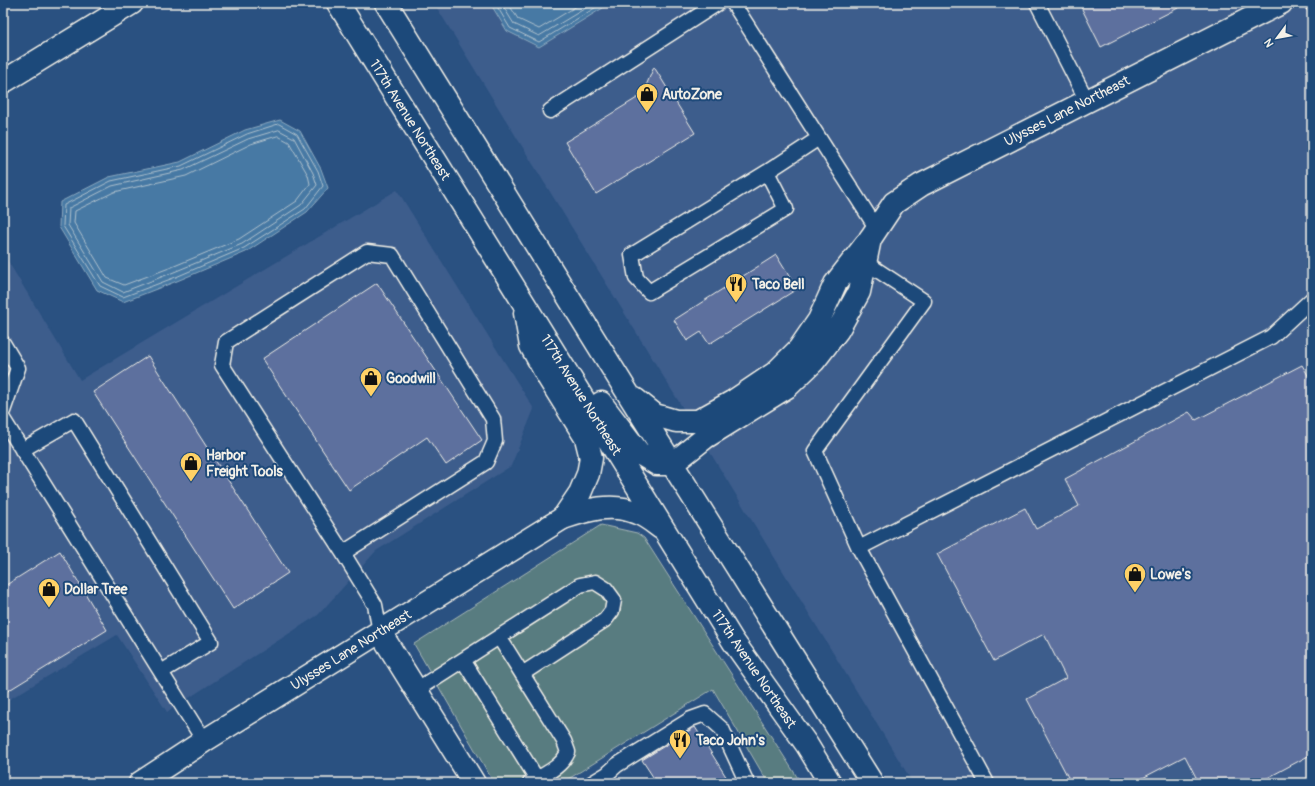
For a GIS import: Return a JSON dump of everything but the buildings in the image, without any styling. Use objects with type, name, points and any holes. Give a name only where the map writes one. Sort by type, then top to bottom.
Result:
[{"type":"main road","points":[[3,82],[132,3]]},
{"type":"main road","name":"117th Avenue Northeast","points":[[338,3],[733,641],[807,745],[830,783]]},
{"type":"main road","points":[[386,3],[872,783]]},
{"type":"main road","name":"Ulysses Lane Northeast","points":[[629,395],[655,414],[676,421],[698,421],[732,402],[775,373],[799,349],[819,320],[835,284],[873,234],[894,203],[921,185],[1282,3]]},
{"type":"main road","points":[[522,300],[639,453],[657,464],[672,464],[706,437],[787,387],[814,361],[838,330],[858,292],[873,234]]},
{"type":"main road","points":[[522,300],[531,346],[586,438],[592,458],[588,474],[580,493],[563,518]]},
{"type":"main road","points":[[563,518],[587,510],[617,507],[638,513],[665,530]]},
{"type":"main road","name":"Ulysses Lane Northeast","points":[[140,783],[204,741],[563,518]]},
{"type":"main road","points":[[380,632],[474,783]]},
{"type":"lane","points":[[733,3],[819,138],[873,234]]},
{"type":"lane","points":[[1037,3],[1087,101]]},
{"type":"lane","points":[[550,110],[715,4]]},
{"type":"lane","points":[[768,172],[786,209],[649,292],[636,278],[632,255],[768,172],[819,138]]},
{"type":"lane","points":[[343,553],[486,462],[495,441],[493,418],[392,255],[367,252],[226,342],[222,365],[375,605],[380,632]]},
{"type":"lane","points":[[865,262],[924,301],[815,451],[859,548],[987,783]]},
{"type":"lane","points":[[859,548],[1271,337],[1312,299]]},
{"type":"lane","points":[[3,343],[18,368]]},
{"type":"lane","points":[[3,361],[18,368]]},
{"type":"lane","points":[[3,411],[18,368]]},
{"type":"lane","points":[[3,419],[204,741]]},
{"type":"lane","points":[[22,450],[74,420],[211,642],[161,672]]},
{"type":"lane","points":[[416,690],[580,585],[595,582],[606,589],[614,600],[612,611],[605,620],[522,674]]},
{"type":"lane","points":[[463,660],[533,781],[558,766],[565,759],[568,752],[564,741],[499,637]]},
{"type":"lane","points":[[592,783],[607,774],[617,765],[691,719],[705,714],[722,729],[748,783]]},
{"type":"shaded area","points":[[434,3],[1312,3],[1312,783],[913,783]]},
{"type":"shaded area","points":[[397,190],[534,409],[511,466],[376,551],[318,615],[167,712],[117,635],[3,703],[3,253],[80,380]]},
{"type":"green space","points":[[601,525],[637,533],[644,538],[801,783],[768,783],[713,689],[562,783],[494,783],[414,644]]},
{"type":"water","points":[[490,3],[611,3],[539,47],[507,31]]},
{"type":"water","points":[[280,120],[300,131],[321,169],[328,188],[307,212],[246,252],[123,302],[97,290],[59,227],[60,202],[109,177],[180,162],[245,130]]},
{"type":"place","name":"AutoZone","points":[[647,114]]},
{"type":"place","name":"Taco Bell","points":[[736,304]]},
{"type":"place","name":"Goodwill","points":[[371,398]]},
{"type":"place","name":"Harbor Freight Tools","points":[[191,482]]},
{"type":"place","name":"Lowe's","points":[[1135,594]]},
{"type":"place","name":"Dollar Tree","points":[[49,608]]},
{"type":"place","name":"Taco John's","points":[[680,760]]}]
